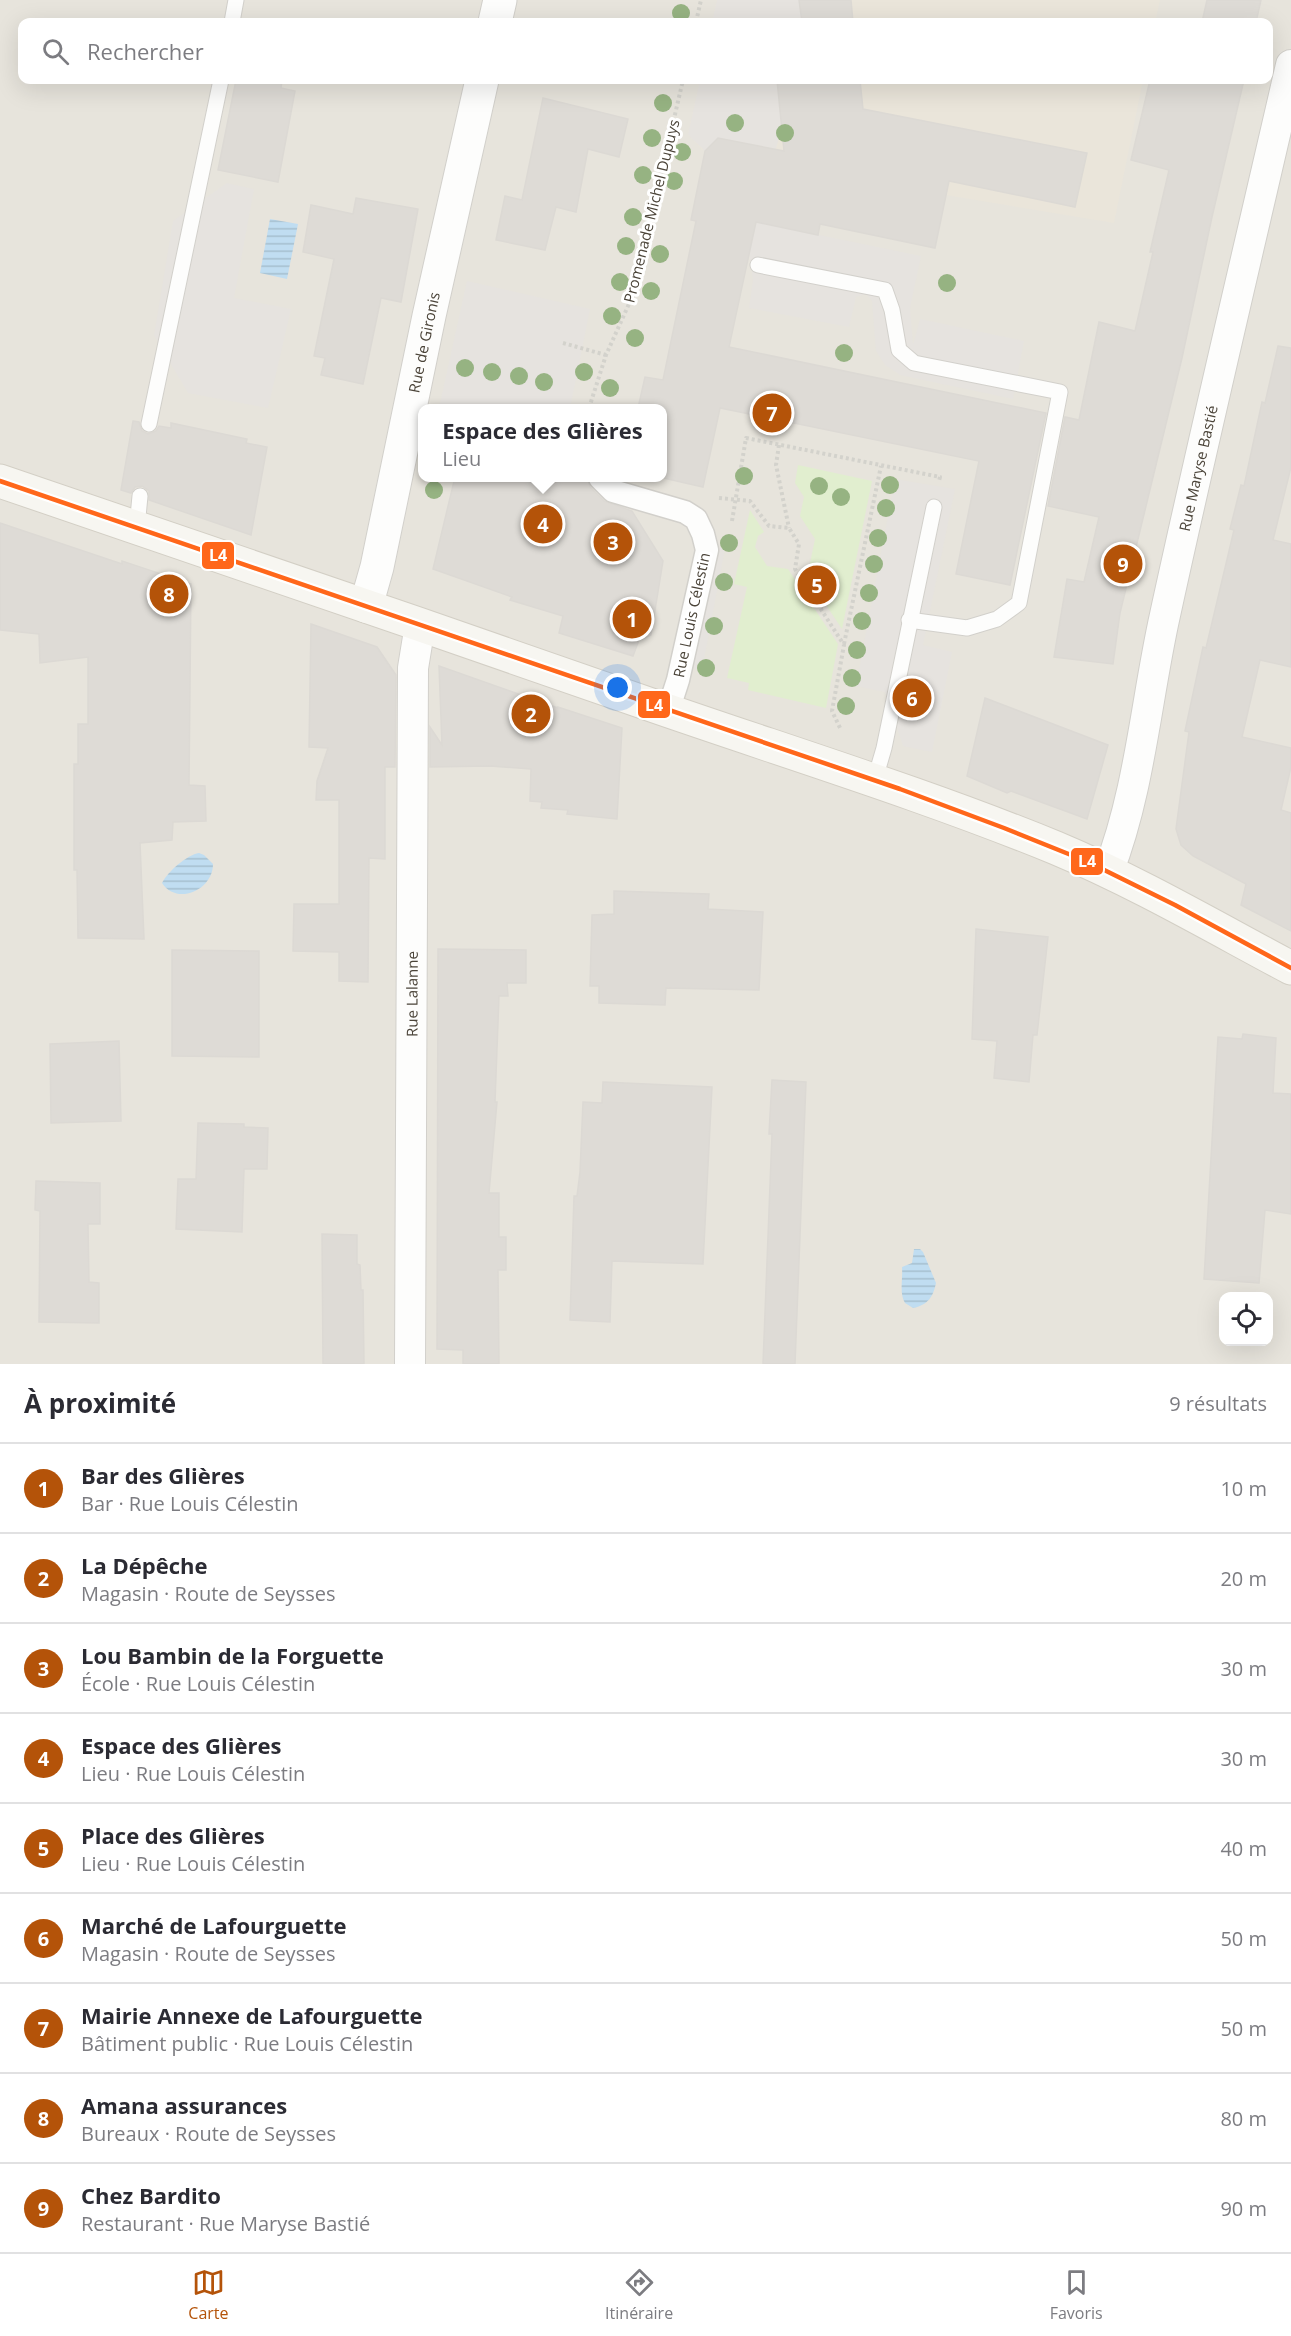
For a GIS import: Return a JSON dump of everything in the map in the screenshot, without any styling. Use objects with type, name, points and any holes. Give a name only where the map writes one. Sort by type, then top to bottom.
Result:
[{"type":"main road","points":[[0,481],[138,512],[366,606],[668,711],[875,779],[1056,848],[1108,872],[1291,968]]},
{"type":"street","points":[[496,18],[500,0]]},
{"type":"street","name":"Rue Maryse Bastié","points":[[1108,872],[1122,836],[1132,796],[1165,617],[1291,65]]},
{"type":"street","name":"Rue de Gironis","points":[[366,606],[377,567],[481,84]]},
{"type":"street","name":"Rue Louis Célestin","points":[[605,482],[613,491],[685,512],[696,519],[703,534],[707,550],[678,680],[668,711]]},
{"type":"street","name":"Rue Lalanne","points":[[410,1364],[413,668],[420,624]]},
{"type":"lane","points":[[233,18],[236,0]]},
{"type":"lane","points":[[150,424],[220,84]]},
{"type":"lane","points":[[758,265],[885,290],[892,310],[899,350],[914,363],[1059,392],[1019,603],[997,619],[967,628],[909,620]]},
{"type":"lane","points":[[875,779],[884,748],[934,507]]},
{"type":"path","points":[[697,18],[701,0]]},
{"type":"path","name":"Promenade Michel Dupuys","points":[[590,404],[606,355],[633,295],[682,84]]},
{"type":"path","points":[[563,343],[606,355]]},
{"type":"path","points":[[732,524],[746,438],[940,477],[934,507]]},
{"type":"path","points":[[779,445],[776,465],[789,528],[799,544],[795,569],[844,645]]},
{"type":"path","points":[[842,768],[849,744],[832,711],[881,466]]},
{"type":"path","points":[[736,500],[750,501],[769,526],[789,528]]},
{"type":"shaded area","points":[[0,0],[1291,0],[1291,1364],[0,1364]]},
{"type":"shaded area","points":[[717,0],[1160,0],[1156,18],[713,18]]},
{"type":"shaded area","points":[[717,0],[799,0],[801,18],[713,18]]},
{"type":"shaded area","points":[[699,84],[1142,84],[1114,223],[771,166],[718,138],[702,150],[688,134]]},
{"type":"shaded area","points":[[699,84],[777,84],[782,127],[771,166],[705,151],[688,134]]},
{"type":"shaded area","points":[[227,183],[254,189],[234,298],[291,309],[268,408],[188,393],[154,335],[173,221]]},
{"type":"shaded area","points":[[756,222],[921,256],[910,308],[913,345],[920,319],[1024,341],[1013,399],[900,375],[885,365],[876,351],[872,301],[866,294],[856,297],[849,327],[749,308],[753,280],[749,250]]},
{"type":"shaded area","points":[[467,281],[590,309],[571,404],[440,404]]},
{"type":"shaded area","points":[[895,479],[955,489],[923,645],[952,652],[932,752],[903,746],[885,692],[856,686]]},
{"type":"shaded area","points":[[715,546],[725,548],[702,670],[692,668]]},
{"type":"green space","points":[[798,465],[872,481],[842,629],[804,572],[809,568],[815,539],[800,516],[804,497],[795,483]]},
{"type":"green space","points":[[750,510],[764,532],[758,536],[755,547],[767,566],[788,569],[838,644],[826,708],[748,690],[749,683],[727,678],[747,587],[734,584]]},
{"type":"water","points":[[270,219],[298,224],[287,279],[260,273]]},
{"type":"water","points":[[199,853],[213,864],[207,881],[201,888],[185,894],[168,890],[162,883],[169,874],[178,864]]},
{"type":"water","points":[[914,1249],[920,1249],[923,1252],[936,1283],[929,1300],[913,1308],[905,1303],[902,1295],[902,1267],[912,1263]]},
{"type":"building","points":[[799,0],[851,0],[853,18],[801,18]]},
{"type":"building","points":[[1207,0],[1261,0],[1257,18],[1203,18]]},
{"type":"building","points":[[235,84],[282,84],[281,88],[295,91],[278,182],[218,170]]},
{"type":"building","points":[[777,84],[860,84],[863,109],[1087,153],[1075,207],[949,181],[935,248],[820,224],[818,235],[756,222],[729,347],[1046,413],[1010,585],[956,574],[979,461],[720,408],[703,487],[667,479],[667,404],[639,404],[645,377],[663,380],[696,221],[691,220],[705,151],[718,138],[784,151]]},
{"type":"building","points":[[1149,84],[1243,84],[1182,358],[1120,613],[1113,664],[1054,657],[1067,579],[1084,582],[1099,517],[1048,506],[1065,417],[1079,420],[1099,322],[1135,331],[1169,170],[1131,160]]},
{"type":"building","points":[[543,98],[628,119],[619,157],[588,149],[576,212],[556,207],[545,250],[496,240],[505,196],[522,200]]},
{"type":"building","points":[[356,198],[418,209],[401,302],[381,298],[363,384],[321,375],[325,358],[314,356],[334,259],[303,252],[311,205],[353,214]]},
{"type":"building","points":[[1278,346],[1291,348],[1291,467],[1273,540],[1291,544],[1291,667],[1260,660],[1242,737],[1291,748],[1291,767],[1281,810],[1291,813],[1291,931],[1241,905],[1246,884],[1193,856],[1181,845],[1176,829],[1189,732],[1185,731],[1203,647],[1206,648],[1234,530],[1230,529],[1241,485],[1244,486],[1262,402],[1265,403]]},
{"type":"building","points":[[133,421],[139,422],[142,431],[148,434],[156,431],[159,426],[171,428],[171,423],[247,439],[246,443],[267,447],[251,535],[149,500],[149,491],[142,486],[135,487],[131,493],[121,490]]},
{"type":"building","points":[[454,482],[588,482],[590,487],[604,501],[632,511],[663,561],[651,635],[639,640],[633,656],[559,633],[563,616],[510,600],[512,597],[433,569]]},
{"type":"building","points":[[0,523],[122,564],[122,561],[191,584],[189,785],[205,786],[206,821],[173,822],[172,840],[140,843],[144,939],[78,938],[77,870],[74,870],[74,764],[78,764],[78,724],[88,724],[88,657],[40,663],[39,634],[0,630]]},
{"type":"building","points":[[311,624],[377,647],[396,675],[395,767],[385,767],[385,859],[369,858],[368,982],[339,981],[339,952],[293,951],[294,904],[339,904],[339,800],[316,800],[317,781],[328,748],[309,747]]},
{"type":"building","points":[[439,666],[622,728],[617,819],[567,814],[568,810],[541,808],[542,802],[530,801],[531,769],[490,766],[430,767],[430,727],[442,745]]},
{"type":"building","points":[[985,698],[1108,745],[1087,819],[1011,791],[1007,793],[967,776]]},
{"type":"building","points":[[614,891],[709,894],[708,909],[763,912],[759,990],[666,988],[665,1005],[599,1003],[599,986],[590,986],[592,915],[614,914]]},
{"type":"building","points":[[976,929],[1048,937],[1037,1035],[1033,1035],[1029,1082],[994,1078],[997,1041],[972,1039]]},
{"type":"building","points":[[438,949],[526,950],[526,983],[507,983],[508,996],[499,996],[495,1102],[497,1102],[489,1193],[499,1193],[499,1237],[506,1237],[506,1270],[498,1270],[499,1364],[463,1364],[463,1350],[437,1349]]},
{"type":"building","points":[[172,950],[259,951],[259,1057],[172,1056]]},
{"type":"building","points":[[1243,1034],[1276,1038],[1273,1093],[1291,1094],[1291,1214],[1265,1210],[1259,1283],[1204,1279],[1218,1037],[1242,1039]]},
{"type":"building","points":[[119,1041],[121,1121],[51,1123],[50,1044]]},
{"type":"building","points":[[772,1080],[806,1082],[795,1364],[763,1364]]},
{"type":"building","points":[[603,1082],[712,1087],[703,1264],[612,1261],[610,1322],[570,1320],[574,1196],[577,1196],[580,1172],[583,1102],[602,1103]]},
{"type":"building","points":[[198,1123],[244,1124],[244,1127],[268,1128],[267,1169],[244,1169],[242,1232],[176,1229],[178,1179],[196,1179]]},
{"type":"building","points":[[36,1181],[100,1183],[100,1224],[88,1224],[89,1282],[99,1283],[99,1323],[39,1322],[40,1211],[35,1210]]},
{"type":"building","points":[[322,1234],[357,1235],[357,1264],[360,1265],[361,1290],[363,1290],[364,1364],[323,1364]]},
{"type":"transit line","name":"L4","points":[[0,481],[900,789],[1004,828],[1086,861],[1175,905],[1291,968]]},
{"type":"place","name":"Mairie Annexe de Lafourguette","points":[[772,413]]},
{"type":"place","name":"Espace des Glières","points":[[543,524]]},
{"type":"place","name":"Lou Bambin de la Forguette","points":[[613,542]]},
{"type":"place","name":"Chez Bardito","points":[[1123,564]]},
{"type":"place","name":"Place des Glières","points":[[817,585]]},
{"type":"place","name":"Amana assurances","points":[[169,594]]},
{"type":"place","name":"Bar des Glières","points":[[632,619]]},
{"type":"place","name":"Marché de Lafourguette","points":[[912,698]]},
{"type":"place","name":"La Dépêche","points":[[531,714]]}]
